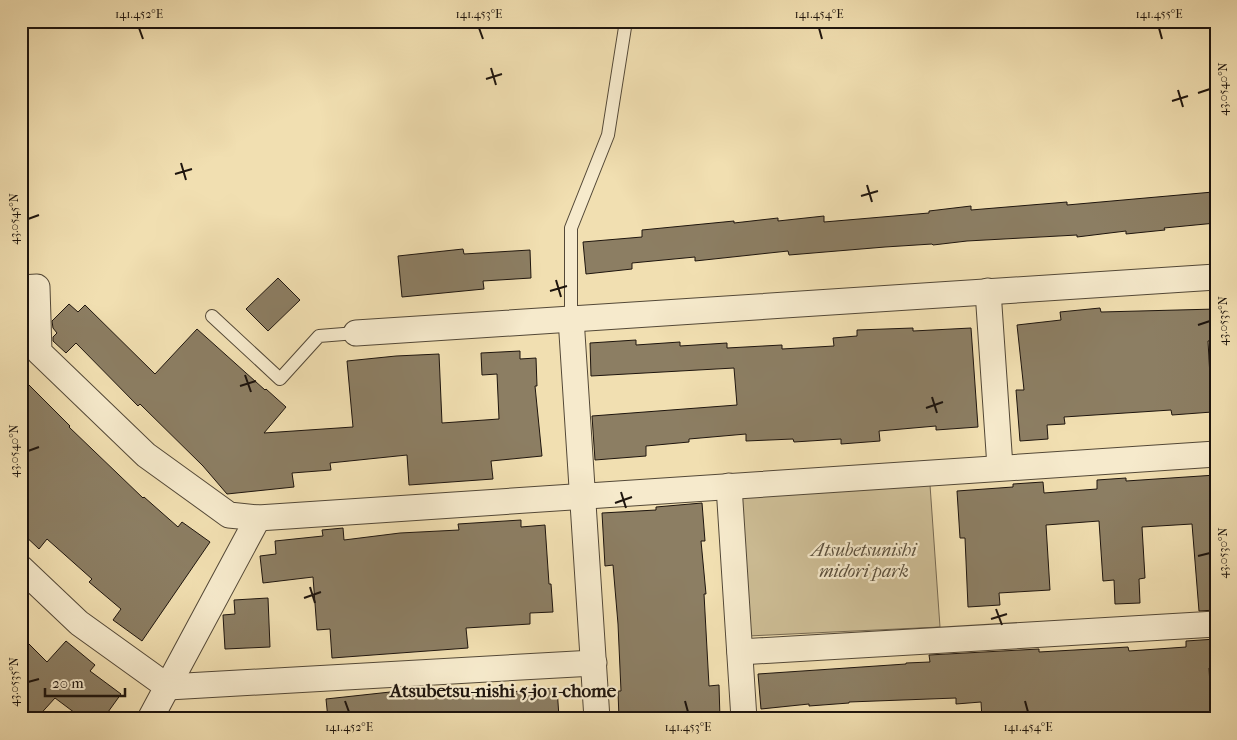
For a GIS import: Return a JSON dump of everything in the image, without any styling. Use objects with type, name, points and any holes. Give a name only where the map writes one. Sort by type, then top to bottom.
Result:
[{"type":"street","points":[[356,334],[571,318],[1216,277]]},
{"type":"street","points":[[21,288],[37,288],[39,352],[146,456],[229,514],[258,518],[583,498],[729,486],[1216,454]]},
{"type":"street","points":[[988,291],[1000,468]]},
{"type":"street","points":[[571,318],[597,719]]},
{"type":"street","points":[[729,486],[744,719]]},
{"type":"street","points":[[150,719],[258,518]]},
{"type":"street","points":[[21,568],[79,623],[168,687],[594,663]]},
{"type":"street","points":[[740,652],[1216,624]]},
{"type":"lane","points":[[571,318],[571,228],[608,135],[626,21]]},
{"type":"lane","points":[[212,316],[280,379],[318,336],[356,334]]},
{"type":"green space","name":"Atsubetsunishi midori park","points":[[930,485],[940,627],[748,636],[740,497]]},
{"type":"building","points":[[1213,192],[1216,223],[1164,228],[1165,230],[1126,234],[1126,231],[1077,237],[1077,235],[967,241],[789,255],[788,251],[695,261],[695,257],[632,263],[632,269],[586,274],[583,242],[642,237],[642,230],[778,218],[778,221],[824,216],[824,222],[929,213],[929,211],[971,206],[971,210],[1067,202],[1067,205]]},
{"type":"building","points":[[463,249],[464,254],[530,250],[531,278],[483,281],[484,289],[402,297],[398,256]]},
{"type":"building","points":[[278,278],[300,300],[268,331],[246,309]]},
{"type":"building","points":[[69,304],[78,312],[85,305],[155,374],[197,329],[286,407],[264,433],[353,427],[347,361],[396,356],[439,354],[442,423],[499,419],[497,374],[482,375],[481,353],[520,351],[520,359],[536,358],[537,386],[535,386],[542,456],[491,461],[493,479],[409,485],[407,455],[330,463],[331,470],[292,473],[294,487],[227,494],[203,466],[140,404],[138,406],[76,343],[66,353],[53,341],[53,337],[57,333],[53,328],[52,321]]},
{"type":"building","points":[[1100,308],[1101,312],[1216,309],[1216,340],[1208,341],[1212,412],[1172,415],[1171,410],[1064,417],[1065,424],[1047,425],[1048,439],[1020,441],[1016,390],[1024,390],[1017,325],[1061,320],[1060,312]]},
{"type":"building","points":[[913,328],[913,331],[971,328],[978,427],[936,430],[936,426],[879,431],[880,441],[841,444],[841,439],[794,442],[793,439],[746,441],[746,434],[689,439],[689,442],[646,446],[646,456],[595,460],[592,416],[737,405],[734,368],[591,376],[590,343],[636,340],[636,345],[680,342],[680,346],[727,343],[727,348],[782,345],[782,349],[834,346],[833,338],[857,336],[857,330]]},
{"type":"building","points":[[21,377],[69,427],[143,498],[178,527],[182,522],[210,542],[142,641],[113,620],[121,609],[89,582],[92,579],[47,539],[39,549],[21,532]]},
{"type":"building","points":[[1216,475],[1216,610],[1199,611],[1192,524],[1142,527],[1145,578],[1139,579],[1140,603],[1115,604],[1114,580],[1103,581],[1099,521],[1046,525],[1050,590],[999,593],[1000,605],[968,607],[965,538],[960,538],[957,491],[1013,487],[1013,484],[1043,482],[1044,493],[1097,489],[1097,480],[1126,478],[1126,481]]},
{"type":"building","points":[[702,503],[705,541],[701,541],[706,594],[704,594],[709,686],[719,685],[720,719],[619,719],[618,691],[621,691],[618,624],[613,565],[605,566],[602,513],[656,510],[656,507]]},
{"type":"building","points":[[521,520],[521,527],[545,525],[553,612],[530,613],[530,624],[466,628],[468,648],[332,658],[330,629],[317,630],[313,577],[263,583],[260,556],[276,554],[275,541],[323,536],[322,530],[343,528],[344,540],[400,533],[459,530],[458,524]]},
{"type":"building","points":[[268,598],[270,647],[225,649],[223,615],[235,614],[234,600]]},
{"type":"building","points":[[21,636],[47,662],[66,641],[95,665],[90,671],[121,694],[103,719],[83,719],[55,698],[36,719],[21,719]]},
{"type":"building","points":[[1216,639],[1216,668],[1209,668],[1212,719],[982,719],[981,702],[956,704],[956,698],[849,702],[809,706],[809,704],[761,709],[758,674],[930,662],[929,655],[1039,649],[1039,652],[1128,647],[1129,651],[1186,647],[1186,641]]},
{"type":"building","points":[[427,688],[427,695],[463,691],[464,695],[508,690],[509,692],[557,688],[559,717],[328,719],[326,699]]},
{"type":"district","name":"Atsubetsu-nishi 5-jo 1-chome","points":[[503,691]]}]
